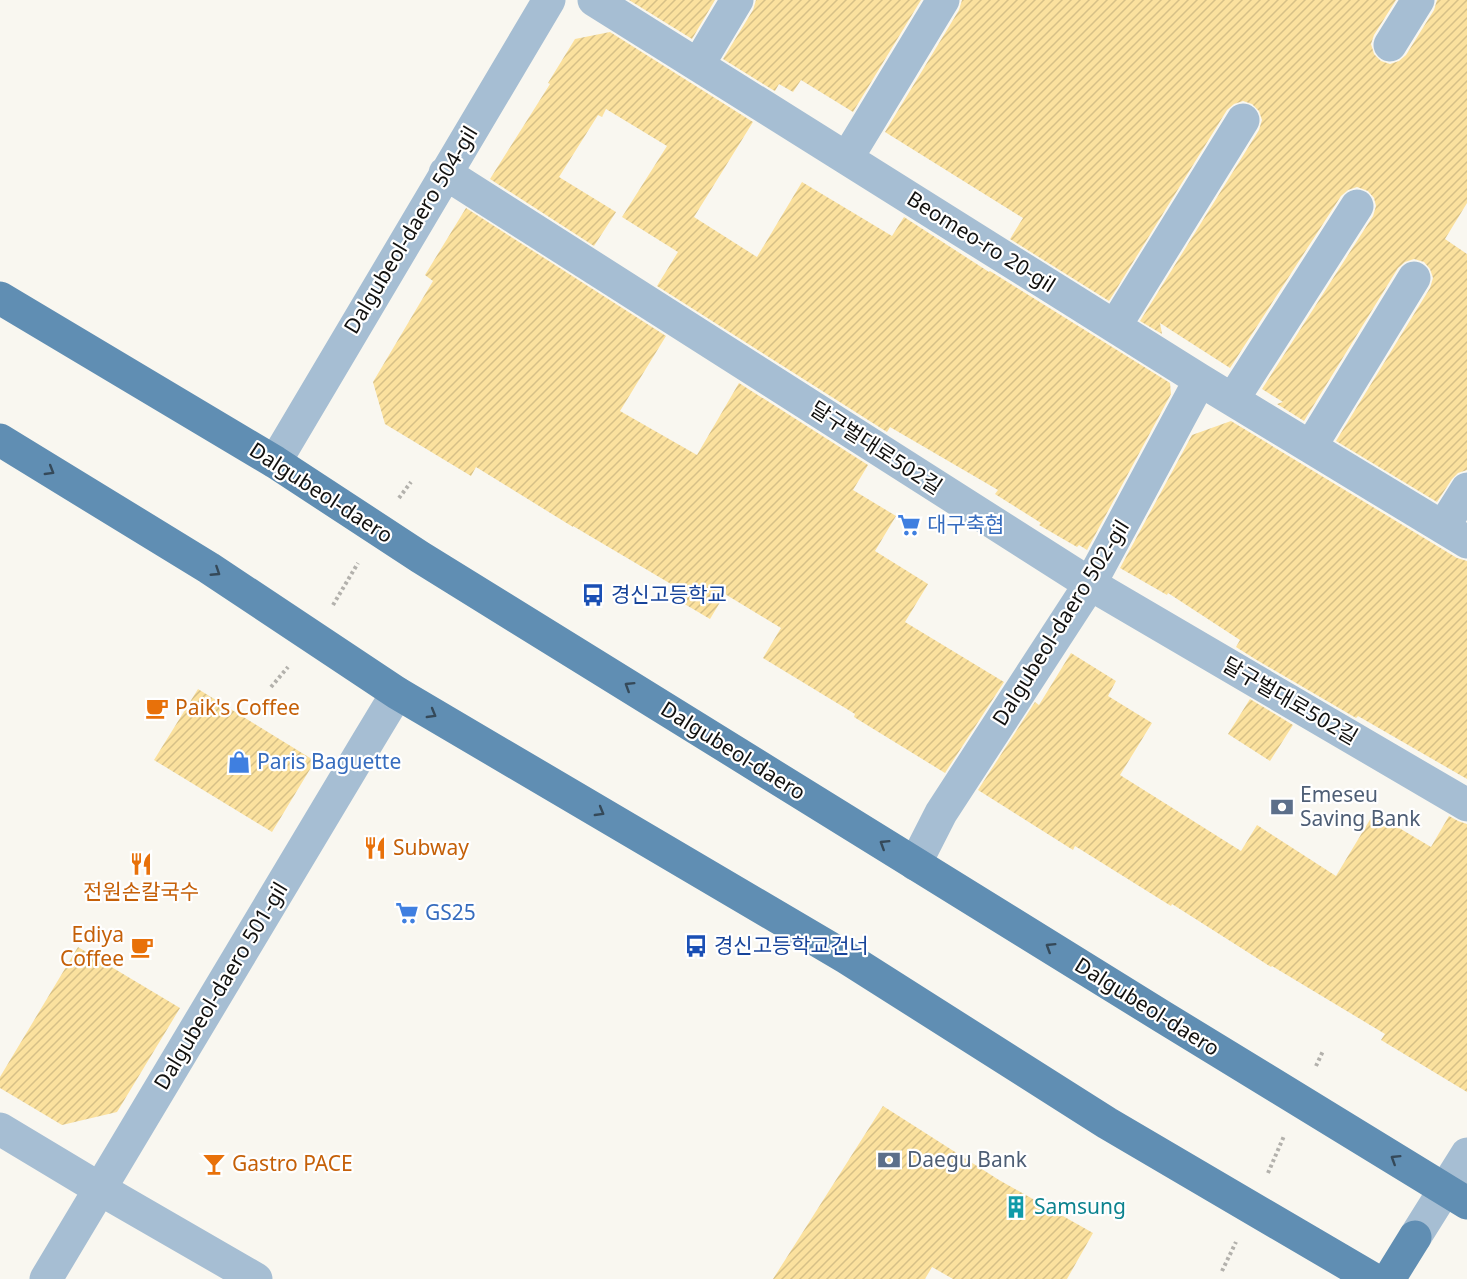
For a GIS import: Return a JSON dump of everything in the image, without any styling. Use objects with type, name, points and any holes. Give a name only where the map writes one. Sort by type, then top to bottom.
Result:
[{"type":"main road","name":"Dalgubeol-daero","points":[[0,298],[275,462],[378,530],[915,864],[1456,1196]]},
{"type":"main road","points":[[0,440],[209,568],[398,693],[847,958],[1107,1123],[1373,1279]]},
{"type":"main road","points":[[1389,1279],[1415,1237]]},
{"type":"street","name":"Dalgubeol-daero 504-gil","points":[[275,462],[549,0]]},
{"type":"street","name":"Beomeo-ro 20-gil","points":[[594,0],[1200,380],[1455,535],[1467,489]]},
{"type":"street","points":[[698,65],[737,0]]},
{"type":"street","points":[[847,158],[943,0]]},
{"type":"street","points":[[1390,45],[1418,0]]},
{"type":"street","points":[[1115,326],[1243,120]]},
{"type":"street","name":"달구벌대로502길","points":[[445,173],[1090,584],[1467,805]]},
{"type":"street","points":[[1233,399],[1356,206]]},
{"type":"street","points":[[1311,446],[1414,278]]},
{"type":"street","name":"Dalgubeol-daero 502-gil","points":[[915,864],[941,813],[1090,584],[1200,380]]},
{"type":"street","name":"Dalgubeol-daero 501-gil","points":[[46,1279],[398,693]]},
{"type":"street","points":[[0,1129],[256,1279]]},
{"type":"street","points":[[1415,1237],[1456,1196],[1467,1154]]},
{"type":"path","points":[[271,687],[314,637],[378,530],[411,482]]},
{"type":"path","points":[[1313,1073],[1323,1051]]},
{"type":"path","points":[[1263,1182],[1288,1127]]},
{"type":"path","points":[[1222,1271],[1240,1233]]},
{"type":"building","points":[[629,0],[715,0],[692,39]]},
{"type":"building","points":[[756,0],[921,0],[853,112],[801,80],[793,92],[779,84],[775,91],[723,59],[753,10]]},
{"type":"building","points":[[962,0],[1396,0],[1374,35],[1371,44],[1374,54],[1381,61],[1390,64],[1406,55],[1434,10],[1437,0],[1467,0],[1467,203],[1445,239],[1467,254],[1467,470],[1458,473],[1452,479],[1437,502],[1336,441],[1430,288],[1433,278],[1424,262],[1414,259],[1398,268],[1304,421],[1277,404],[1283,402],[1262,389],[1373,216],[1376,206],[1374,198],[1368,191],[1357,187],[1341,196],[1230,368],[1160,323],[1162,334],[1140,321],[1259,130],[1262,120],[1259,111],[1252,104],[1243,101],[1227,110],[1109,301],[1010,239],[1023,218],[885,132],[959,10]]},
{"type":"building","points":[[610,32],[753,122],[694,217],[757,257],[802,182],[892,236],[904,217],[1170,383],[1171,394],[1087,550],[1079,545],[1077,547],[1039,525],[1041,523],[995,494],[998,490],[890,427],[887,432],[657,286],[678,252],[622,217],[667,146],[606,109],[602,117],[598,115],[559,177],[616,212],[594,246],[490,179],[550,84],[548,83],[575,39]]},
{"type":"building","points":[[466,208],[666,336],[620,411],[697,455],[739,383],[868,465],[853,490],[896,516],[875,551],[928,584],[905,622],[1004,682],[945,773],[854,717],[855,714],[763,658],[781,628],[725,594],[710,619],[671,596],[676,587],[476,467],[471,476],[385,424],[373,382],[433,281],[425,275]]},
{"type":"building","points":[[1231,421],[1457,558],[1467,561],[1467,779],[1255,659],[1236,647],[1240,640],[1168,593],[1167,595],[1120,568],[1192,435]]},
{"type":"building","points":[[1071,653],[1116,681],[1108,696],[1152,723],[1120,775],[1241,851],[1257,825],[1336,876],[1374,813],[1431,847],[1449,816],[1467,824],[1467,1092],[1381,1040],[1385,1034],[1271,967],[1075,846],[1073,850],[978,790],[1035,702],[1039,705]]},
{"type":"building","points":[[198,689],[315,761],[272,832],[154,760]]},
{"type":"building","points":[[1250,699],[1293,725],[1270,761],[1228,734]]},
{"type":"building","points":[[78,947],[180,1008],[117,1112],[62,1125],[0,1088],[0,1077]]},
{"type":"building","points":[[883,1106],[999,1180],[1093,1233],[1067,1279],[953,1279],[932,1267],[925,1279],[773,1279]]},
{"type":"place","name":"대구축협","points":[[909,525]]},
{"type":"place","name":"경신고등학교","points":[[593,595]]},
{"type":"place","name":"Paik's Coffee","points":[[157,708]]},
{"type":"place","name":"Paris Baguette","points":[[239,762]]},
{"type":"place","name":"Emeseu Saving Bank","points":[[1282,807]]},
{"type":"place","name":"Subway","points":[[375,848]]},
{"type":"place","name":"전원손칼국수","points":[[141,864]]},
{"type":"place","name":"GS25","points":[[407,913]]},
{"type":"place","name":"경신고등학교건너","points":[[696,946]]},
{"type":"place","name":"Ediya Coffee","points":[[142,947]]},
{"type":"place","name":"Daegu Bank","points":[[889,1160]]},
{"type":"place","name":"Gastro PACE","points":[[214,1164]]},
{"type":"place","name":"Samsung","points":[[1016,1207]]}]
